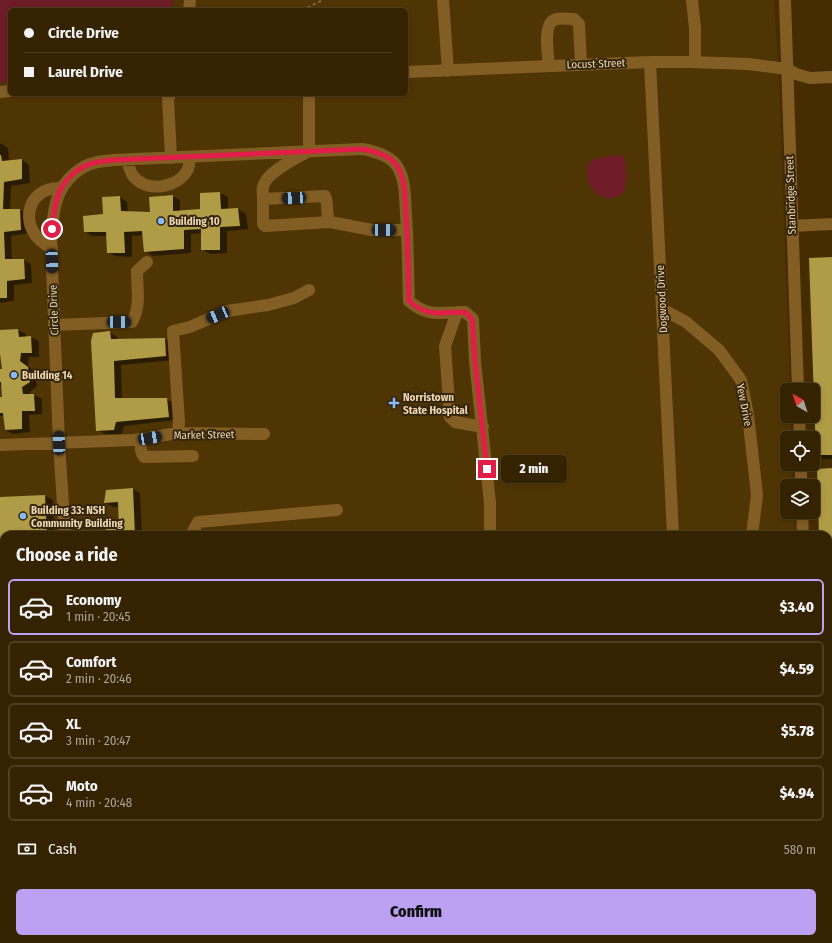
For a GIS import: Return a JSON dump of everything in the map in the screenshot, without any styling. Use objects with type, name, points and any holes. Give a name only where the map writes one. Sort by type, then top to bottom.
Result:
[{"type":"street","points":[[443,0],[448,71]]},
{"type":"street","points":[[692,0],[695,28],[695,62]]},
{"type":"street","name":"Stanbridge Street","points":[[785,0],[798,383]]},
{"type":"street","points":[[549,66],[547,28],[550,22],[555,19],[574,19],[579,24],[581,65]]},
{"type":"street","name":"Locust Street","points":[[408,72],[650,62],[695,62],[748,64],[787,69],[796,74],[810,78],[832,77]]},
{"type":"street","name":"Dogwood Drive","points":[[650,62],[674,531]]},
{"type":"street","points":[[169,96],[168,99],[171,158]]},
{"type":"street","points":[[309,96],[309,151],[269,176],[263,186],[263,224],[265,226],[330,222],[372,230],[407,230]]},
{"type":"street","name":"Circle Drive","points":[[65,531],[54,325],[52,248],[53,213],[61,188],[70,177],[80,169],[94,163],[127,160],[362,149],[376,152],[387,158],[397,165],[403,179],[407,230],[409,301],[418,309],[429,313],[465,312],[472,319],[475,361],[483,427]]},
{"type":"street","points":[[127,160],[135,178],[144,184],[158,187],[171,184],[182,177],[188,168],[190,157]]},
{"type":"street","points":[[52,248],[43,244],[34,234],[28,222],[30,207],[42,192],[53,188],[61,188]]},
{"type":"street","points":[[262,199],[325,196],[328,218],[330,222]]},
{"type":"street","points":[[792,226],[832,224]]},
{"type":"street","points":[[54,325],[132,322],[137,314],[137,271],[147,262]]},
{"type":"street","points":[[178,434],[179,422],[173,331],[190,328],[227,311],[268,305],[294,298],[309,290]]},
{"type":"street","name":"Yew Drive","points":[[662,309],[686,322],[719,350],[741,380],[748,415],[757,495],[752,531]]},
{"type":"street","points":[[457,312],[445,346],[450,417],[455,422],[483,427],[490,503],[490,531]]},
{"type":"street","name":"Market Street","points":[[0,445],[143,439],[178,434],[264,434]]},
{"type":"street","points":[[143,439],[140,444],[144,457],[193,456]]},
{"type":"street","points":[[193,531],[198,522],[337,510]]},
{"type":"street","points":[[802,519],[803,531]]},
{"type":"path","points":[[306,8],[323,0]]},
{"type":"shaded area","points":[[0,0],[173,0],[172,8],[8,8],[8,82],[0,82]]},
{"type":"shaded area","name":"Norristown State Hospital","points":[[173,0],[774,0],[779,84],[790,383],[780,383],[780,423],[791,423],[791,431],[780,431],[780,471],[792,471],[793,479],[780,479],[780,519],[794,519],[795,531],[0,531],[0,82],[8,82],[8,96],[408,96],[408,8],[172,8]]},
{"type":"shaded area","points":[[624,155],[627,177],[624,192],[616,197],[608,198],[601,196],[594,191],[587,176],[587,169],[590,163],[599,158]]},
{"type":"building","points":[[0,155],[2,161],[22,159],[22,179],[4,182],[3,209],[20,209],[21,230],[4,232],[5,259],[24,259],[25,279],[7,281],[7,298],[0,298]]},
{"type":"building","name":"Building 10","points":[[220,192],[221,209],[238,208],[240,226],[220,227],[220,250],[201,250],[201,229],[184,230],[184,249],[144,252],[142,231],[124,232],[125,253],[107,253],[106,232],[84,232],[83,216],[103,214],[102,197],[120,196],[121,211],[150,212],[149,197],[173,195],[173,211],[200,209],[200,193]]},
{"type":"building","points":[[832,257],[832,455],[820,455],[820,431],[815,431],[815,423],[820,423],[820,383],[813,383],[809,258]]},
{"type":"building","name":"Building 14","points":[[18,329],[19,337],[31,336],[32,353],[21,353],[20,361],[28,367],[30,382],[22,387],[23,394],[34,394],[35,411],[22,411],[22,429],[5,430],[3,413],[0,413],[0,397],[2,397],[0,369],[2,369],[0,354],[0,330]]},
{"type":"building","points":[[110,331],[111,339],[165,338],[166,356],[114,361],[115,398],[167,398],[169,417],[116,422],[114,430],[96,431],[91,341],[93,333]]},
{"type":"building","points":[[832,468],[832,531],[819,531],[820,479],[817,479],[817,471],[820,471],[820,469]]},
{"type":"building","points":[[133,488],[135,531],[106,531],[106,529],[119,528],[118,502],[104,503],[106,490]]},
{"type":"building","name":"Building 33: NSH Community Building","points":[[45,495],[47,531],[0,531],[0,497]]},
{"type":"place","name":"Building 10","points":[[161,221]]},
{"type":"place","name":"Building 14","points":[[14,375]]},
{"type":"place","name":"Norristown State Hospital","points":[[394,403]]},
{"type":"place","name":"Building 33: NSH Community Building","points":[[23,516]]},
{"type":"route","points":[[52,229],[53,213],[61,187],[80,169],[94,163],[113,160],[362,149],[376,152],[387,158],[397,165],[403,179],[408,242],[409,301],[418,309],[429,313],[465,312],[472,319],[487,469]]}]
